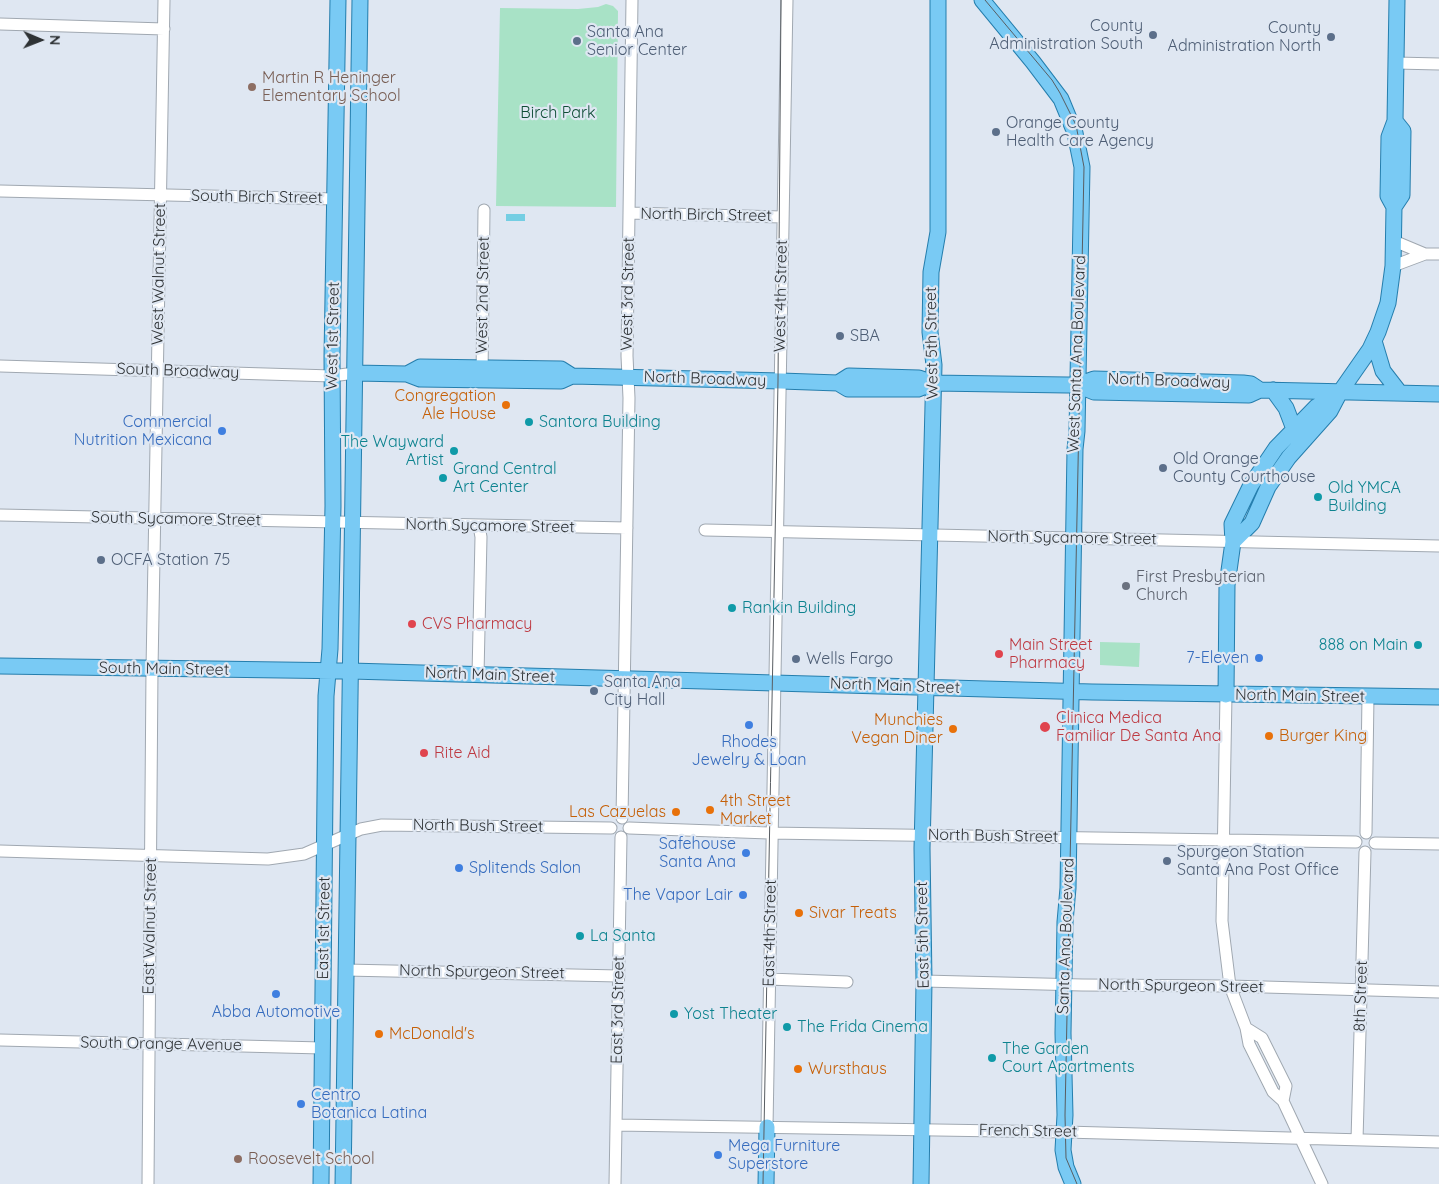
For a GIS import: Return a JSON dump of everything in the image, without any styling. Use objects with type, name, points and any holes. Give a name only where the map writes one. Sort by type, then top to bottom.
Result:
[{"type":"main road","name":"West 1st Street","points":[[328,671],[332,523],[332,376],[338,0]]},
{"type":"main road","name":"West 1st Street","points":[[351,671],[360,0]]},
{"type":"main road","name":"West 5th Street","points":[[925,686],[928,666],[934,383],[930,332],[931,272],[938,232],[938,0]]},
{"type":"main road","name":"West Santa Ana Boulevard","points":[[982,0],[1054,88],[1066,110],[1079,147],[1082,196],[1070,740]]},
{"type":"main road","points":[[1233,542],[1252,523],[1268,487],[1289,457],[1330,411],[1340,392],[1374,341],[1388,302],[1394,266],[1394,207],[1388,196],[1389,137],[1399,126],[1396,63],[1397,0]]},
{"type":"main road","points":[[1374,341],[1383,371],[1400,393]]},
{"type":"main road","name":"North Broadway","points":[[355,373],[407,374],[420,380],[482,374],[561,381],[572,376],[780,381],[838,384],[848,389],[918,389],[934,383],[1077,385],[1094,378],[1243,383],[1266,390],[1439,394]]},
{"type":"main road","points":[[1266,390],[1286,408],[1294,429]]},
{"type":"main road","points":[[1226,695],[1227,585],[1233,542],[1232,524],[1251,485],[1276,448],[1316,407],[1340,392]]},
{"type":"main road","name":"South Main Street","points":[[0,666],[351,671]]},
{"type":"main road","name":"East 1st Street","points":[[321,1184],[328,671]]},
{"type":"main road","name":"East 1st Street","points":[[343,1184],[351,671]]},
{"type":"main road","name":"North Main Street","points":[[351,671],[1226,695],[1439,697]]},
{"type":"main road","name":"East 5th Street","points":[[921,1184],[924,981],[922,834],[925,686]]},
{"type":"main road","name":"Santa Ana Boulevard","points":[[1068,1181],[1062,1132],[1065,1115],[1065,984],[1070,740]]},
{"type":"main road","name":"East 4th Street","points":[[766,1184],[767,1127]]},
{"type":"street","name":"West Walnut Street","points":[[152,668],[164,0]]},
{"type":"street","name":"West 3rd Street","points":[[624,679],[632,0]]},
{"type":"street","name":"West 4th Street","points":[[775,682],[787,0]]},
{"type":"street","points":[[0,24],[164,29]]},
{"type":"street","points":[[1396,63],[1439,64]]},
{"type":"street","name":"South Birch Street","points":[[0,191],[335,199]]},
{"type":"street","name":"West 2nd Street","points":[[482,374],[484,210]]},
{"type":"street","name":"North Birch Street","points":[[630,214],[782,217]]},
{"type":"street","points":[[1394,240],[1425,254]]},
{"type":"street","points":[[1394,266],[1425,254],[1439,254]]},
{"type":"street","name":"South Broadway","points":[[0,366],[332,376],[355,373]]},
{"type":"street","name":"South Sycamore Street","points":[[0,515],[353,523]]},
{"type":"street","name":"North Sycamore Street","points":[[353,523],[626,528]]},
{"type":"street","points":[[478,675],[481,536],[479,526]]},
{"type":"street","name":"North Sycamore Street","points":[[705,530],[1439,546]]},
{"type":"street","name":"East Walnut Street","points":[[148,1184],[152,668]]},
{"type":"street","points":[[622,818],[624,679]]},
{"type":"street","name":"East 4th Street","points":[[767,1127],[775,682]]},
{"type":"street","points":[[1226,695],[1222,920],[1230,986],[1246,1028],[1249,1044],[1273,1092],[1283,1101],[1322,1184]]},
{"type":"street","points":[[1366,833],[1368,696]]},
{"type":"street","points":[[622,818],[628,822],[625,832],[615,835],[611,828],[613,821],[622,818]]},
{"type":"street","name":"North Bush Street","points":[[0,851],[268,859],[304,854],[361,829],[382,825],[611,828]]},
{"type":"street","name":"North Bush Street","points":[[625,832],[922,834],[1356,842]]},
{"type":"street","name":"East 3rd Street","points":[[615,1184],[619,976],[625,832]]},
{"type":"street","points":[[1366,833],[1373,837],[1375,843],[1373,848],[1365,852],[1360,850],[1356,842],[1359,836],[1366,833]]},
{"type":"street","points":[[1375,843],[1439,844]]},
{"type":"street","name":"8th Street","points":[[1358,1140],[1365,852]]},
{"type":"street","name":"North Spurgeon Street","points":[[346,970],[619,976]]},
{"type":"street","points":[[769,979],[847,982]]},
{"type":"street","name":"North Spurgeon Street","points":[[924,981],[1230,986],[1439,992]]},
{"type":"street","name":"South Orange Avenue","points":[[0,1040],[322,1048]]},
{"type":"street","name":"French Street","points":[[616,1125],[1062,1132],[1439,1142]]},
{"type":"green space","name":"Birch Park","points":[[606,4],[613,6],[618,11],[616,207],[496,206],[500,8],[578,9],[598,7]]},
{"type":"green space","points":[[1100,642],[1140,643],[1139,667],[1100,665]]},
{"type":"water","points":[[506,214],[525,214],[525,221],[506,221]]},
{"type":"tram line","points":[[763,1184],[778,381],[781,0]]},
{"type":"tram line","points":[[985,0],[1052,80],[1060,93],[1076,125],[1084,167],[1065,1115],[1066,1158],[1077,1184]]},
{"type":"place","name":"County Administration South","points":[[1153,35]]},
{"type":"place","name":"County Administration North","points":[[1331,37]]},
{"type":"place","name":"Santa Ana Senior Center","points":[[577,41]]},
{"type":"place","name":"Martin R Heninger Elementary School","points":[[252,87]]},
{"type":"place","name":"Orange County Health Care Agency","points":[[996,132]]},
{"type":"place","name":"SBA","points":[[840,336]]},
{"type":"place","name":"Congregation Ale House","points":[[506,405]]},
{"type":"place","name":"Santora Building","points":[[529,422]]},
{"type":"place","name":"Commercial Nutrition Mexicana","points":[[222,431]]},
{"type":"place","name":"The Wayward Artist","points":[[454,451]]},
{"type":"place","name":"Old Orange County Courthouse","points":[[1163,468]]},
{"type":"place","name":"Grand Central Art Center","points":[[443,478]]},
{"type":"place","name":"Old YMCA Building","points":[[1318,497]]},
{"type":"place","name":"OCFA Station 75","points":[[101,560]]},
{"type":"place","name":"First Presbyterian Church","points":[[1126,586]]},
{"type":"place","name":"Rankin Building","points":[[732,608]]},
{"type":"place","name":"CVS Pharmacy","points":[[412,624]]},
{"type":"place","name":"888 on Main","points":[[1418,645]]},
{"type":"place","name":"Main Street Pharmacy","points":[[999,654]]},
{"type":"place","name":"7-Eleven","points":[[1259,658]]},
{"type":"place","name":"Wells Fargo","points":[[796,659]]},
{"type":"place","name":"Santa Ana City Hall","points":[[594,691]]},
{"type":"place","name":"Rhodes Jewelry & Loan","points":[[749,725]]},
{"type":"place","name":"Clinica Medica Familiar De Santa Ana","points":[[1045,727]]},
{"type":"place","name":"Munchies Vegan Diner","points":[[953,729]]},
{"type":"place","name":"Burger King","points":[[1269,736]]},
{"type":"place","name":"Rite Aid","points":[[424,753]]},
{"type":"place","name":"4th Street Market","points":[[710,810]]},
{"type":"place","name":"Las Cazuelas","points":[[676,812]]},
{"type":"place","name":"Safehouse Santa Ana","points":[[746,853]]},
{"type":"place","name":"Spurgeon Station Santa Ana Post Office","points":[[1167,861]]},
{"type":"place","name":"Splitends Salon","points":[[459,868]]},
{"type":"place","name":"The Vapor Lair","points":[[743,895]]},
{"type":"place","name":"Sivar Treats","points":[[799,913]]},
{"type":"place","name":"La Santa","points":[[580,936]]},
{"type":"place","name":"Abba Automotive","points":[[276,994]]},
{"type":"place","name":"Yost Theater","points":[[674,1014]]},
{"type":"place","name":"The Frida Cinema","points":[[787,1027]]},
{"type":"place","name":"McDonald's","points":[[379,1034]]},
{"type":"place","name":"The Garden Court Apartments","points":[[992,1058]]},
{"type":"place","name":"Wursthaus","points":[[798,1069]]},
{"type":"place","name":"Centro Botanica Latina","points":[[301,1104]]},
{"type":"place","name":"Mega Furniture Superstore","points":[[718,1155]]},
{"type":"place","name":"Roosevelt School","points":[[238,1159]]}]
